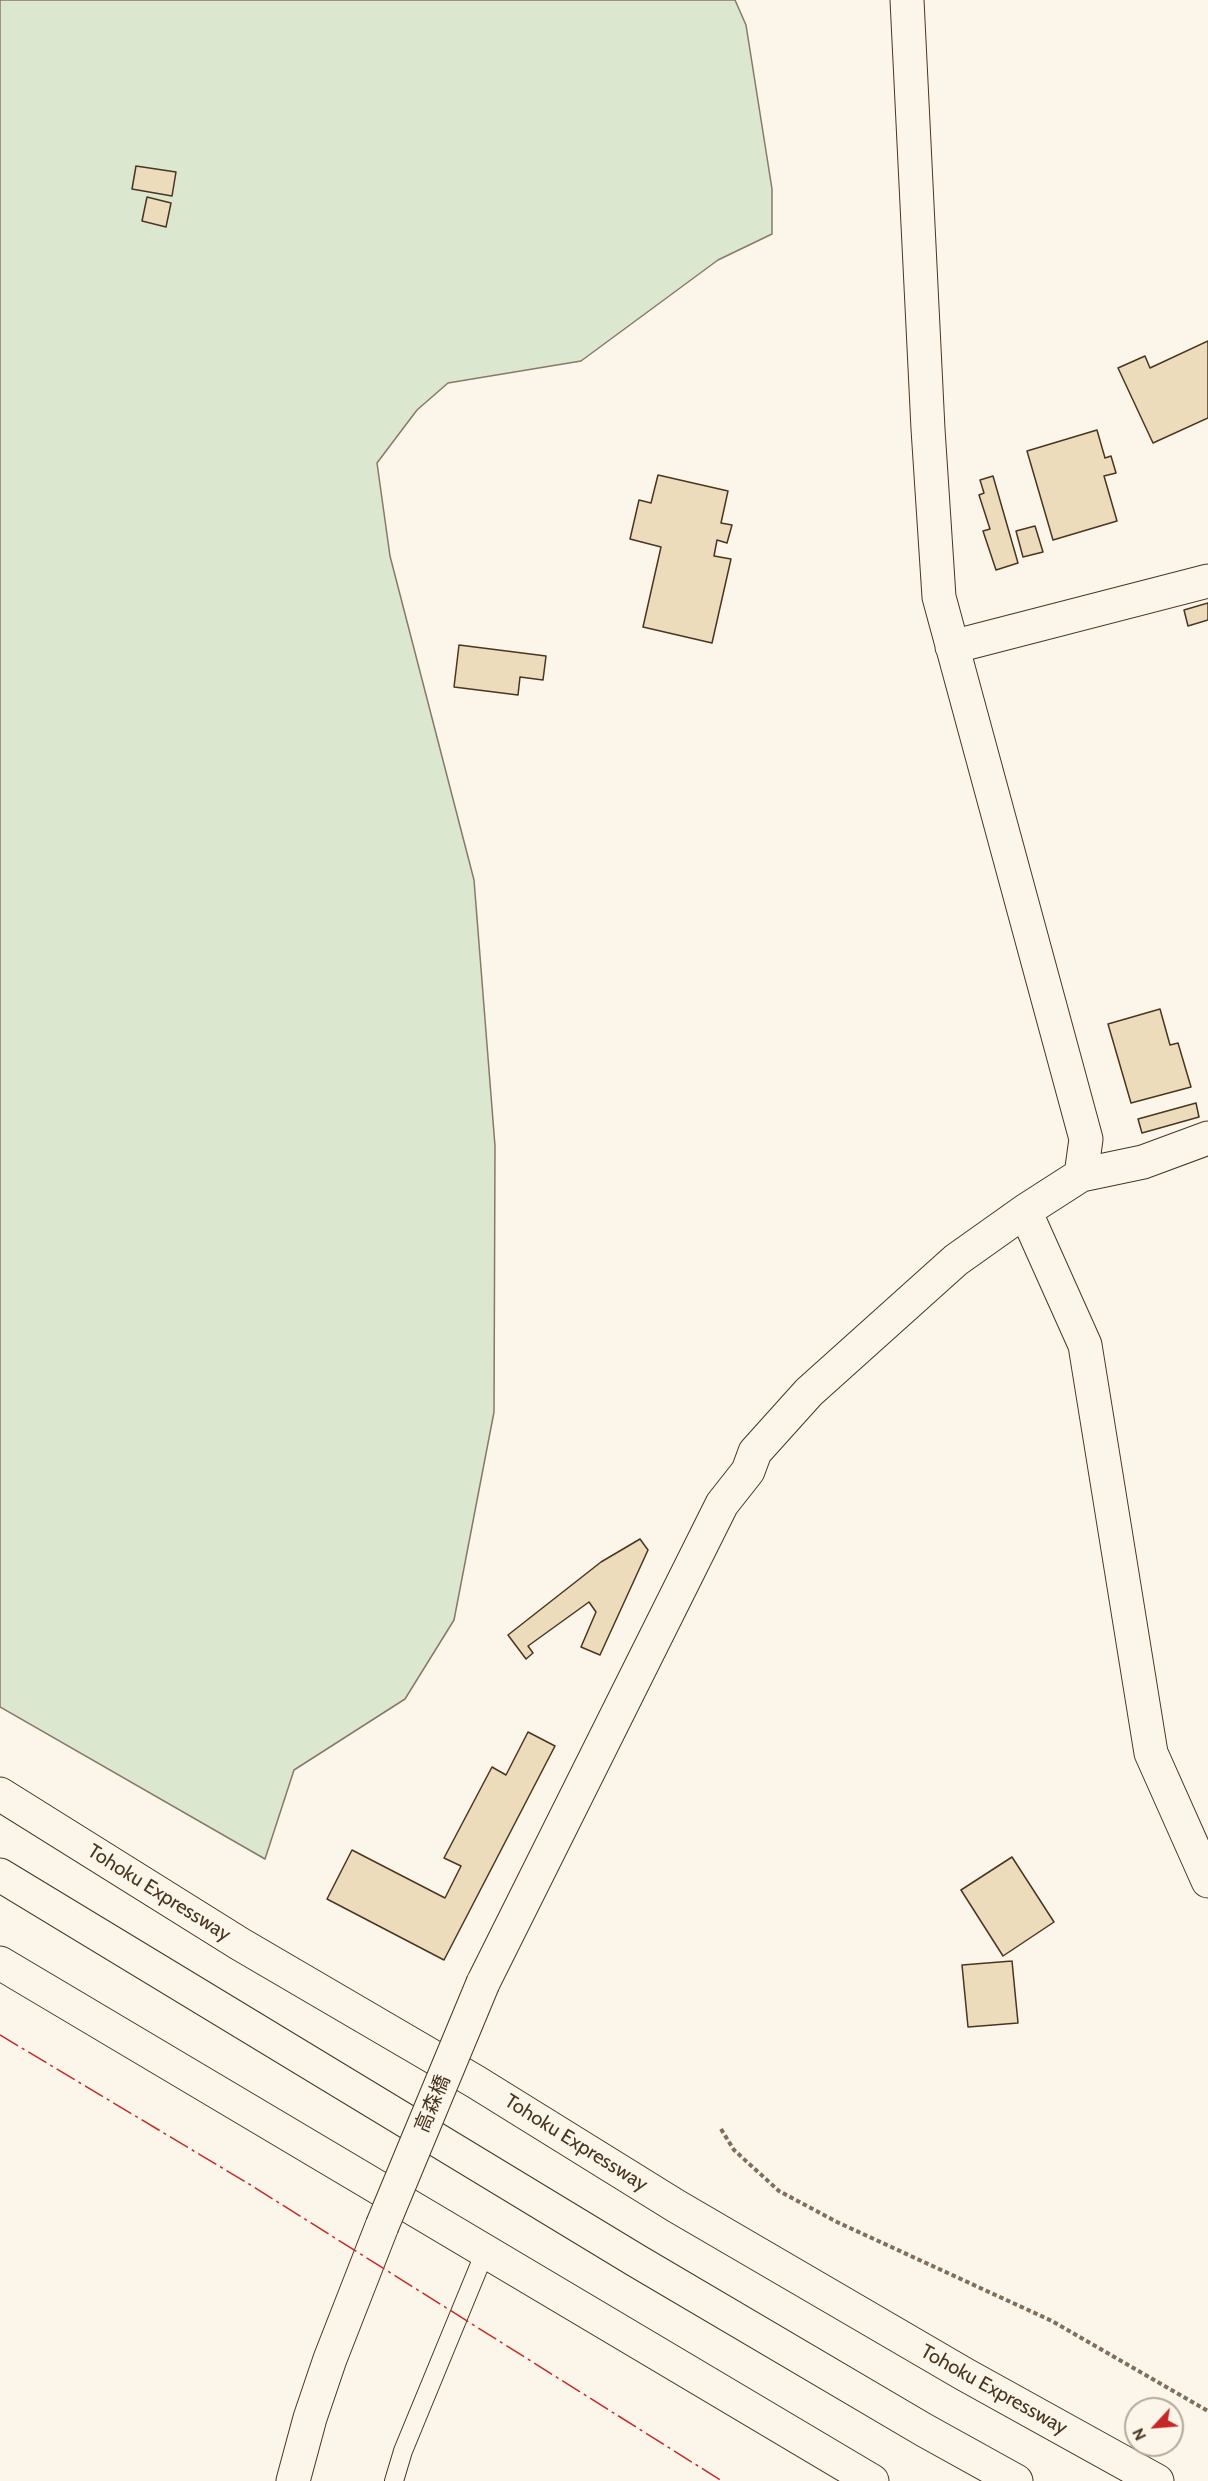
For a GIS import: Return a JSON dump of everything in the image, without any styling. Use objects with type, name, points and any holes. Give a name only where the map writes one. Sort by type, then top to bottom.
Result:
[{"type":"main road","points":[[907,0],[939,597],[1086,1139],[1081,1175],[1143,1162],[1208,1138]]},
{"type":"main road","points":[[952,647],[1208,581]]},
{"type":"main road","name":"高森橋","points":[[293,2481],[310,2418],[330,2359],[382,2226],[483,1983],[722,1504],[748,1471],[755,1452],[809,1392],[956,1260],[1081,1175]]},
{"type":"main road","points":[[1025,1211],[1085,1345],[1151,1753],[1208,1881]]},
{"type":"main road","name":"Tohoku Expressway","points":[[0,1794],[240,1944],[476,2082],[687,2212],[964,2374],[1157,2481]]},
{"type":"main road","points":[[0,1875],[637,2261],[924,2430],[1017,2481]]},
{"type":"main road","points":[[0,1963],[872,2481]]},
{"type":"lane","points":[[394,2481],[403,2451],[484,2252]]},
{"type":"path","points":[[721,2129],[734,2150],[779,2191],[837,2222],[1052,2321],[1208,2411]]},
{"type":"green space","points":[[0,0],[735,0],[746,25],[772,189],[772,234],[718,260],[581,361],[448,383],[417,410],[377,463],[390,556],[474,880],[495,1146],[494,1412],[454,1620],[405,1699],[294,1770],[265,1859],[0,1707]]},
{"type":"building","points":[[136,166],[176,172],[172,196],[132,189]]},
{"type":"building","points":[[147,197],[171,203],[166,227],[142,221]]},
{"type":"building","points":[[1208,341],[1208,418],[1153,443],[1118,368],[1145,356],[1150,368]]},
{"type":"building","points":[[1097,430],[1105,458],[1111,456],[1116,473],[1104,476],[1117,521],[1053,540],[1027,451]]},
{"type":"building","points":[[658,475],[728,491],[721,523],[732,525],[727,543],[717,540],[714,556],[731,559],[712,643],[643,627],[661,547],[630,539],[639,500],[651,503]]},
{"type":"building","points":[[993,476],[1018,563],[996,570],[983,531],[990,529],[979,495],[984,493],[980,480]]},
{"type":"building","points":[[1035,526],[1043,552],[1023,557],[1016,531]]},
{"type":"building","points":[[1208,603],[1208,620],[1188,626],[1184,610]]},
{"type":"building","points":[[459,645],[546,656],[543,680],[520,677],[518,695],[454,687]]},
{"type":"building","points":[[1160,1009],[1170,1045],[1178,1043],[1191,1087],[1131,1103],[1108,1024]]},
{"type":"building","points":[[1196,1103],[1199,1117],[1142,1133],[1138,1119]]},
{"type":"building","points":[[640,1539],[648,1550],[600,1655],[581,1647],[596,1612],[589,1602],[528,1646],[533,1653],[526,1659],[508,1635],[601,1562]]},
{"type":"building","points":[[528,1732],[555,1746],[444,1960],[327,1899],[352,1850],[445,1898],[461,1866],[444,1858],[492,1767],[506,1775]]},
{"type":"building","points":[[1012,1857],[1054,1922],[1003,1956],[961,1890]]},
{"type":"building","points":[[1012,1961],[1018,2023],[968,2027],[962,1965]]},
{"type":"power","points":[[0,2035],[249,2184],[722,2481]]}]
